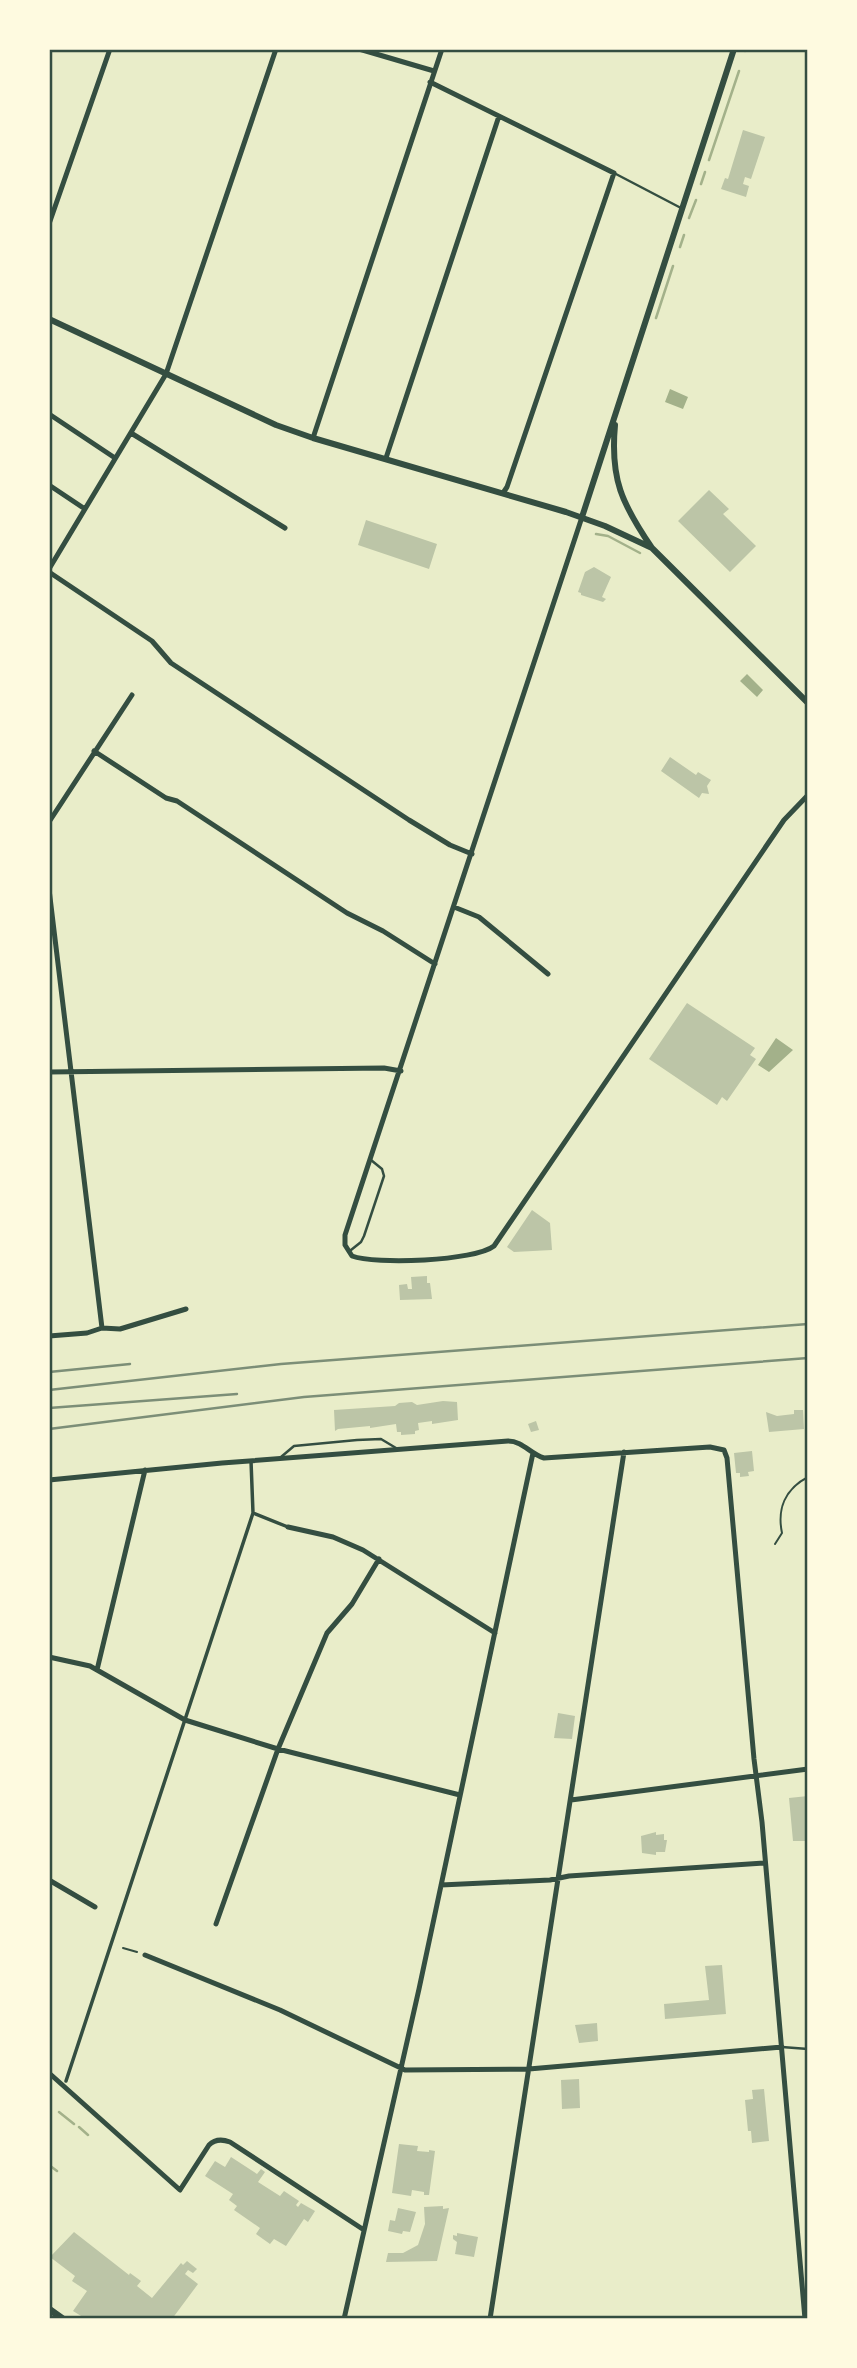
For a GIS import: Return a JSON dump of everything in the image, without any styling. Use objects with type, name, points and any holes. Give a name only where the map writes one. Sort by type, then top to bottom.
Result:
[{"type":"main road","points":[[49,2309],[64,2319]]},
{"type":"street","points":[[49,224],[110,49]]},
{"type":"street","points":[[275,49],[166,374],[49,570],[152,641],[171,663],[409,820],[450,845],[472,854]]},
{"type":"street","points":[[359,49],[434,71]]},
{"type":"street","points":[[313,438],[442,49]]},
{"type":"street","points":[[734,49],[630,368],[616,420],[345,1236],[348,1252],[362,1260],[384,1261],[452,1257],[485,1251],[494,1246],[784,820],[808,795]]},
{"type":"street","points":[[430,82],[614,173],[503,493]]},
{"type":"street","points":[[386,458],[499,117]]},
{"type":"street","points":[[49,319],[276,425],[582,517],[652,548]]},
{"type":"street","points":[[49,414],[115,458]]},
{"type":"street","points":[[616,420],[614,465],[620,494],[637,526],[652,548],[808,703]]},
{"type":"street","points":[[131,433],[285,528]]},
{"type":"street","points":[[49,485],[85,509]]},
{"type":"street","points":[[49,822],[132,695]]},
{"type":"street","points":[[94,751],[166,797],[177,800],[347,912],[435,964]]},
{"type":"street","points":[[49,889],[102,1328]]},
{"type":"street","points":[[454,907],[479,917],[548,974]]},
{"type":"street","points":[[49,1072],[376,1068],[401,1071]]},
{"type":"street","points":[[49,1336],[87,1333],[102,1328],[120,1329],[186,1310]]},
{"type":"street","points":[[49,1480],[511,1441],[544,1458],[710,1447],[723,1449],[727,1458],[805,2319]]},
{"type":"street","points":[[490,2319],[624,1452]]},
{"type":"street","points":[[344,2319],[441,1885],[533,1453]]},
{"type":"street","points":[[65,2084],[253,1513],[251,1461]]},
{"type":"street","points":[[97,1670],[145,1470]]},
{"type":"street","points":[[253,1513],[288,1527],[343,1541],[379,1559],[495,1633]]},
{"type":"street","points":[[216,1924],[278,1749],[327,1633],[352,1605],[379,1559]]},
{"type":"street","points":[[49,1657],[84,1664],[97,1670],[185,1720],[278,1749],[460,1795]]},
{"type":"street","points":[[571,1800],[808,1769]]},
{"type":"street","points":[[441,1885],[550,1880],[560,1877],[765,1863]]},
{"type":"street","points":[[49,1880],[95,1907]]},
{"type":"street","points":[[145,1955],[280,2010],[410,2071],[529,2069],[782,2048]]},
{"type":"street","points":[[49,2073],[65,2084],[180,2190],[210,2143],[225,2140],[365,2230]]},
{"type":"lane","points":[[614,173],[681,208]]},
{"type":"lane","points":[[348,1252],[361,1242],[364,1236],[384,1176],[382,1169],[371,1160]]},
{"type":"lane","points":[[277,1459],[294,1446],[357,1440],[381,1439],[399,1449]]},
{"type":"lane","points":[[782,2048],[808,2049]]},
{"type":"path","points":[[775,1544],[782,1533],[779,1518],[788,1495],[796,1484],[808,1477]]},
{"type":"path","points":[[123,1948],[145,1955]]},
{"type":"shaded area","points":[[670,389],[688,397],[683,409],[665,402]]},
{"type":"shaded area","points":[[747,674],[763,690],[757,697],[740,681]]},
{"type":"shaded area","points":[[776,1038],[793,1050],[769,1072],[758,1065]]},
{"type":"building","points":[[743,130],[765,137],[751,179],[745,177],[743,184],[749,186],[746,197],[721,189],[725,178],[728,179]]},
{"type":"building","points":[[709,490],[729,509],[723,514],[756,546],[730,572],[678,521]]},
{"type":"building","points":[[366,520],[437,544],[429,569],[358,545]]},
{"type":"building","points":[[594,567],[611,577],[602,597],[606,599],[603,602],[578,592],[585,572]]},
{"type":"building","points":[[670,757],[696,775],[698,772],[711,780],[707,786],[709,794],[702,793],[699,798],[661,771]]},
{"type":"building","points":[[687,1003],[755,1048],[750,1055],[756,1059],[727,1101],[722,1097],[717,1105],[649,1059]]},
{"type":"building","points":[[532,1210],[550,1223],[552,1250],[514,1252],[507,1247]]},
{"type":"building","points":[[427,1276],[432,1299],[400,1300],[399,1285],[407,1284],[408,1289],[412,1289],[411,1277]]},
{"type":"building","points":[[457,1402],[458,1420],[418,1423],[419,1430],[415,1431],[415,1434],[401,1435],[401,1432],[397,1432],[396,1424],[335,1431],[334,1410]]},
{"type":"building","points":[[794,1410],[803,1410],[804,1429],[769,1432],[766,1412],[777,1416],[794,1414]]},
{"type":"building","points":[[536,1421],[539,1430],[531,1432],[528,1424]]},
{"type":"building","points":[[752,1451],[754,1471],[748,1472],[749,1476],[740,1477],[740,1473],[736,1473],[734,1453]]},
{"type":"building","points":[[558,1713],[575,1716],[572,1739],[554,1738]]},
{"type":"building","points":[[808,1796],[808,1841],[793,1841],[789,1798]]},
{"type":"building","points":[[656,1832],[656,1835],[664,1834],[664,1840],[667,1840],[665,1852],[656,1852],[656,1855],[642,1853],[641,1836]]},
{"type":"building","points":[[722,1965],[726,2014],[665,2019],[664,2004],[709,2000],[705,1966]]},
{"type":"building","points":[[597,2023],[598,2041],[579,2043],[575,2025]]},
{"type":"building","points":[[579,2079],[580,2108],[562,2109],[561,2080]]},
{"type":"building","points":[[764,2089],[769,2141],[752,2143],[745,2100],[753,2099],[752,2090]]},
{"type":"building","points":[[399,2144],[418,2146],[417,2151],[435,2151],[429,2195],[412,2190],[411,2196],[392,2193]]},
{"type":"building","points":[[231,2157],[257,2174],[261,2169],[265,2172],[258,2182],[280,2196],[284,2191],[299,2201],[296,2205],[298,2207],[301,2203],[315,2211],[308,2222],[304,2219],[286,2246],[274,2239],[270,2244],[256,2234],[260,2228],[234,2210],[237,2206],[229,2200],[233,2194],[205,2176],[215,2161],[225,2167]]},
{"type":"building","points":[[443,2206],[443,2209],[449,2208],[437,2261],[386,2262],[388,2253],[403,2253],[418,2245],[425,2224],[424,2207]]},
{"type":"building","points":[[398,2208],[416,2212],[410,2232],[403,2231],[402,2234],[388,2231],[390,2220],[395,2221]]},
{"type":"building","points":[[74,2232],[129,2275],[130,2273],[141,2281],[137,2286],[152,2298],[181,2263],[183,2265],[187,2261],[197,2269],[193,2273],[188,2270],[185,2274],[198,2284],[172,2319],[86,2319],[73,2311],[87,2291],[72,2281],[75,2276],[50,2257]]},
{"type":"building","points":[[457,2233],[478,2237],[474,2257],[455,2254],[457,2242],[453,2235],[457,2236]]},
{"type":"waterway","points":[[709,160],[739,71]]},
{"type":"waterway","points":[[701,184],[705,172]]},
{"type":"waterway","points":[[689,218],[696,200]]},
{"type":"waterway","points":[[680,247],[684,235]]},
{"type":"waterway","points":[[656,318],[673,266]]},
{"type":"waterway","points":[[596,534],[608,536],[640,553]]},
{"type":"waterway","points":[[59,2112],[74,2124]]},
{"type":"waterway","points":[[79,2127],[88,2135]]},
{"type":"waterway","points":[[49,2165],[57,2171]]},
{"type":"railway","points":[[49,1390],[281,1364],[808,1324]]},
{"type":"railway","points":[[49,1429],[304,1397],[808,1358]]},
{"type":"railway","points":[[49,1372],[130,1364]]},
{"type":"railway","points":[[49,1408],[237,1394]]}]
